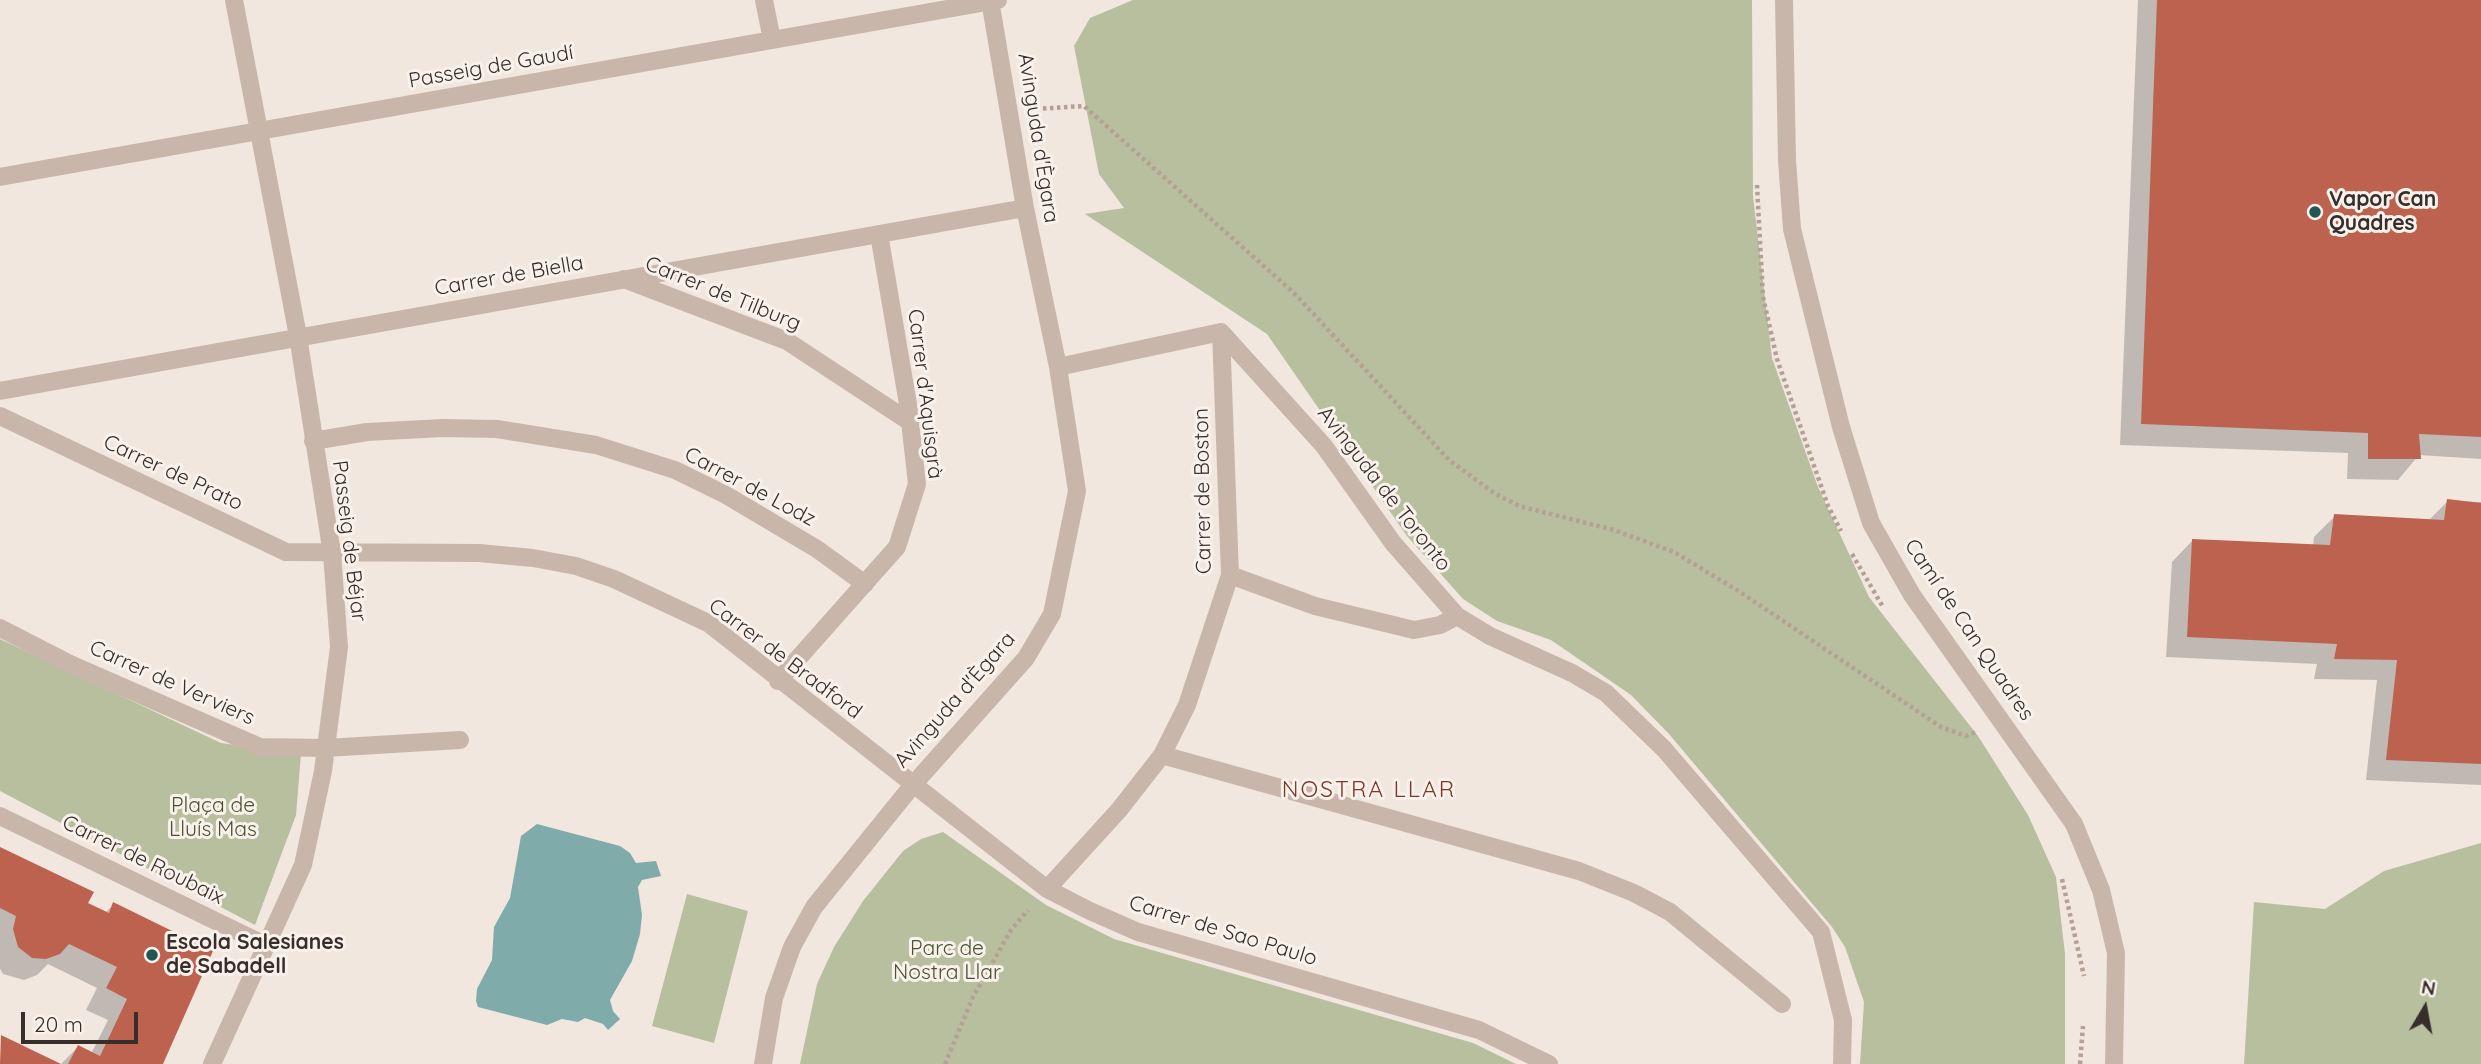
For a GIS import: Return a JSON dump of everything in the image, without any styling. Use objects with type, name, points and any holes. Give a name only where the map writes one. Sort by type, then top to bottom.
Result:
[{"type":"street","name":"Passeig de Béjar","points":[[212,1064],[303,865],[326,748],[339,647],[332,554],[298,336],[234,0]]},
{"type":"street","points":[[764,0],[772,40]]},
{"type":"street","name":"Passeig de Gaudí","points":[[0,177],[993,0]]},
{"type":"street","name":"Avinguda d'Ègara","points":[[763,1064],[774,998],[792,947],[814,907],[912,786],[1026,658],[1052,614],[1077,491],[1058,367],[1025,208],[993,0]]},
{"type":"street","name":"Camí de Can Quadres","points":[[1784,0],[1787,160],[1792,229],[1844,439],[1871,523],[1912,595],[2074,824],[2101,890],[2116,953],[2114,1064]]},
{"type":"street","name":"Carrer de Biella","points":[[0,391],[1025,208]]},
{"type":"street","name":"Carrer d'Aquisgrà","points":[[778,681],[897,547],[917,484],[910,422],[879,234]]},
{"type":"street","name":"Carrer de Tilburg","points":[[624,279],[786,341],[910,422]]},
{"type":"street","points":[[1058,367],[1222,332]]},
{"type":"street","name":"Carrer de Boston","points":[[1047,889],[1119,810],[1162,755],[1187,705],[1230,575],[1222,332]]},
{"type":"street","name":"Avinguda de Toronto","points":[[1222,332],[1325,446],[1393,543],[1457,616],[1606,693],[1633,717],[1681,768],[1821,932],[1843,1020],[1842,1064]]},
{"type":"street","name":"Carrer de Prato","points":[[0,416],[286,552],[332,554]]},
{"type":"street","name":"Carrer de Lodz","points":[[313,441],[367,432],[443,428],[497,429],[596,445],[675,470],[726,495],[806,542],[865,584]]},
{"type":"street","name":"Carrer de Bradford","points":[[332,554],[479,553],[576,566],[614,579],[708,624],[912,786]]},
{"type":"street","points":[[1230,575],[1315,606],[1414,630],[1440,625],[1457,616]]},
{"type":"street","name":"Carrer de Verviers","points":[[0,628],[70,664],[260,747],[326,748],[460,740]]},
{"type":"street","points":[[1162,755],[1578,871],[1634,893],[1681,920],[1783,1004]]},
{"type":"street","name":"Carrer de Sao Paulo","points":[[912,786],[1047,889],[1138,932],[1479,1030],[1549,1064]]},
{"type":"street","name":"Carrer de Roubaix","points":[[0,816],[265,945]]},
{"type":"path","points":[[1010,111],[1084,106],[1294,293],[1449,460],[1493,493],[1519,506],[1615,530],[1674,552],[1737,590],[1941,727],[1966,736],[1975,733],[1983,744]]},
{"type":"path","points":[[2062,876],[2086,985]]},
{"type":"path","points":[[945,1064],[973,997],[1011,930],[1047,889]]},
{"type":"path","points":[[2080,1064],[2083,1024]]},
{"type":"green space","points":[[1133,0],[1752,0],[1753,196],[1772,358],[1818,487],[1869,597],[1978,736],[2028,815],[2056,877],[2065,954],[2065,1064],[1860,1064],[1864,1002],[1845,947],[1832,927],[1669,734],[1631,695],[1551,640],[1497,621],[1463,599],[1407,536],[1267,334],[1085,214],[1124,208],[1099,174],[1074,46],[1090,18]]},
{"type":"green space","name":"Plaça de Lluís Mas","points":[[0,639],[221,743],[301,754],[296,815],[255,925],[0,791]]},
{"type":"green space","name":"Parc de Nostra Llar","points":[[943,832],[1046,905],[1114,939],[1473,1043],[1516,1064],[800,1064],[817,984],[834,947],[863,901],[903,851],[921,839]]},
{"type":"green space","points":[[2481,843],[2481,1064],[2244,1064],[2254,902],[2325,909],[2384,871]]},
{"type":"green space","points":[[687,894],[748,911],[714,1043],[652,1026]]},
{"type":"water","points":[[537,824],[620,846],[630,853],[636,863],[656,861],[661,876],[642,880],[638,887],[642,915],[640,934],[632,961],[610,1000],[613,1011],[620,1019],[608,1030],[603,1024],[585,1018],[578,1022],[562,1019],[547,1025],[478,1007],[477,989],[492,960],[494,927],[510,898],[521,836]]},
{"type":"building","name":"Vapor Can Quadres","points":[[2157,0],[2481,0],[2481,437],[2419,434],[2421,459],[2368,459],[2368,433],[2141,424]]},
{"type":"building","points":[[2447,499],[2481,503],[2481,764],[2386,760],[2397,660],[2334,659],[2337,644],[2187,637],[2192,539],[2330,545],[2334,514],[2444,520]]},
{"type":"building","name":"Escola Salesianes de Sabadell","points":[[0,847],[94,892],[88,903],[109,913],[113,902],[213,951],[163,1064],[68,1064],[78,1045],[100,1056],[127,999],[106,988],[117,967],[69,944],[60,954],[46,959],[32,958],[18,947],[13,929],[16,916],[0,908]]},
{"type":"building","points":[[1,1035],[61,1064],[0,1064]]},
{"type":"place","name":"Vapor Can Quadres","points":[[2315,212]]},
{"type":"place","name":"Escola Salesianes de Sabadell","points":[[152,955]]},
{"type":"district","name":"NOSTRA LLAR","points":[[1369,790]]}]
